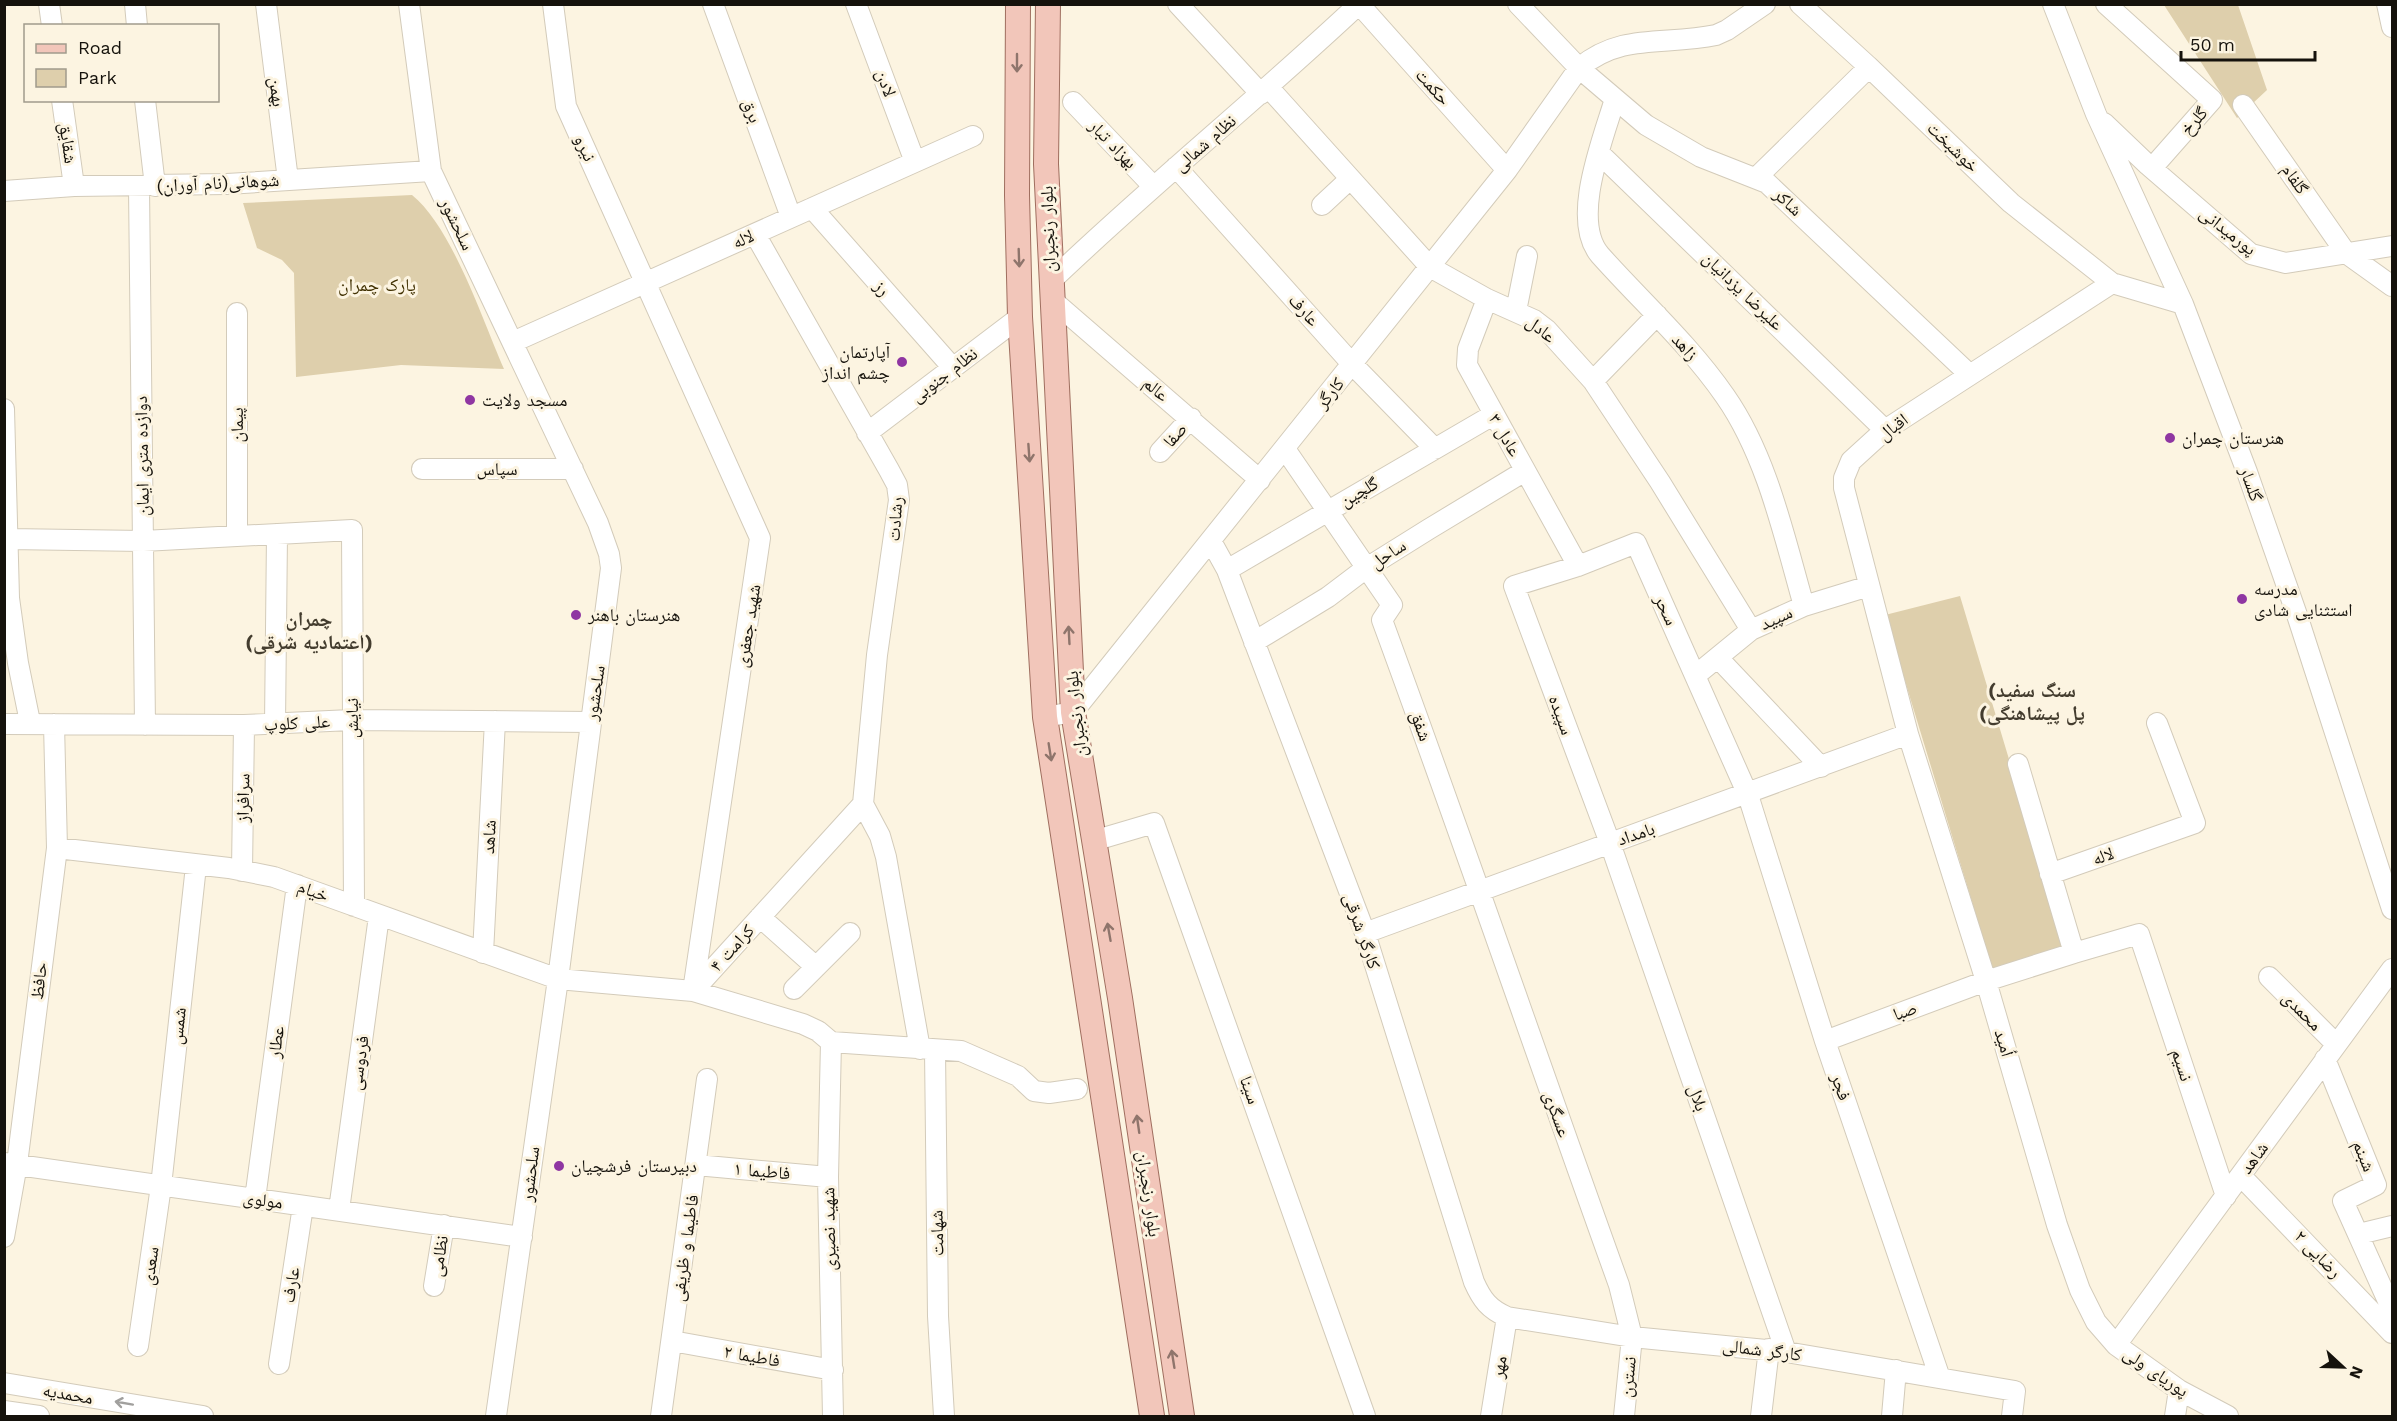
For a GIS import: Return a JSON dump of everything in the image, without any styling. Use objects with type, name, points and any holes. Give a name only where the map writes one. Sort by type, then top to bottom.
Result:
[{"type":"main road","name":"بلوار رنجبران","points":[[1018,4],[1017,195],[1020,317],[1045,717],[1152,1416]]},
{"type":"main road","name":"بلوار رنجبران","points":[[1048,4],[1046,164],[1073,712],[1120,998],[1182,1416]]},
{"type":"street","points":[[50,4],[52,24]]},
{"type":"street","points":[[135,4],[137,24]]},
{"type":"street","name":"بهمن","points":[[266,4],[288,180]]},
{"type":"street","name":"سلحشور","points":[[409,4],[431,171],[598,523],[609,554],[611,568],[558,979],[496,1416]]},
{"type":"street","name":"نیرو","points":[[553,4],[566,106],[647,282]]},
{"type":"street","name":"برق","points":[[713,4],[791,217]]},
{"type":"street","name":"لادن","points":[[856,4],[915,162]]},
{"type":"street","name":"عادل","points":[[1178,4],[1265,91],[1430,267],[1548,330],[1593,381],[1660,482],[1751,630]]},
{"type":"street","name":"نظام شمالی","points":[[1051,290],[1153,186],[1265,91],[1359,4]]},
{"type":"street","name":"حکمت","points":[[1359,4],[1507,170]]},
{"type":"street","name":"شاکر","points":[[1518,4],[1579,68],[1646,125],[1680,147],[1767,183],[1970,375]]},
{"type":"street","points":[[1579,68],[1594,56],[1625,44],[1716,35],[1765,4]]},
{"type":"street","name":"خوشبخت","points":[[1800,4],[2011,203],[2112,283]]},
{"type":"street","name":"گلسار","points":[[2053,4],[2096,114],[2183,304],[2290,593],[2392,909]]},
{"type":"street","name":"گلرخ","points":[[2106,4],[2212,100],[2152,168]]},
{"type":"street","points":[[2387,4],[2392,27]]},
{"type":"street","points":[[1757,177],[1869,67]]},
{"type":"street","name":"کارگر","points":[[1073,712],[1507,170],[1579,68]]},
{"type":"street","name":"زاهد","points":[[1615,99],[1599,153],[1587,215],[1588,238],[1599,255],[1691,352],[1737,415],[1767,487],[1804,606]]},
{"type":"street","name":"شقایق","points":[[62,102],[74,186]]},
{"type":"street","name":"دوازده متری ایمان","points":[[145,102],[147,187],[143,541],[145,725]]},
{"type":"street","name":"بهزاد تبار","points":[[1073,102],[1153,186]]},
{"type":"street","name":"گلفام","points":[[2243,105],[2346,253],[2392,286]]},
{"type":"street","name":"پورمیدانی","points":[[2096,114],[2152,168],[2252,254],[2286,263],[2392,246]]},
{"type":"street","name":"لاله","points":[[513,342],[974,136]]},
{"type":"street","name":"علیرضا یزدانیان","points":[[1599,153],[1886,430]]},
{"type":"street","name":"عارف","points":[[1176,167],[1353,365],[1435,449]]},
{"type":"street","name":"شوهانی(نام آوران)","points":[[4,191],[74,186],[147,187],[431,171]]},
{"type":"street","points":[[1322,205],[1350,180]]},
{"type":"street","name":"رز","points":[[812,208],[953,368]]},
{"type":"street","name":"رشادت","points":[[754,234],[897,486],[899,500],[877,655],[863,804]]},
{"type":"street","points":[[1516,311],[1527,256]]},
{"type":"street","name":"شهید جعفری","points":[[647,282],[760,538],[693,991]]},
{"type":"street","points":[[2112,283],[2183,304]]},
{"type":"street","name":"اقبال","points":[[1908,734],[1845,498],[1844,478],[1851,461],[1886,430],[2112,283]]},
{"type":"street","name":"عالم","points":[[1051,290],[1260,480]]},
{"type":"street","name":"عادل ۳","points":[[1488,299],[1468,349],[1467,361],[1493,415],[1578,566]]},
{"type":"street","name":"پیمان","points":[[237,313],[237,536]]},
{"type":"street","points":[[1593,381],[1657,315]]},
{"type":"street","name":"نظام جنوبی","points":[[867,433],[1020,317]]},
{"type":"street","points":[[4,409],[9,598],[18,663],[30,722]]},
{"type":"street","name":"گلچین","points":[[1227,570],[1493,415]]},
{"type":"street","name":"صفا","points":[[1160,452],[1191,418]]},
{"type":"street","points":[[1285,449],[1365,569]]},
{"type":"street","name":"سپاس","points":[[422,470],[573,469]]},
{"type":"street","name":"ساحل","points":[[1254,642],[1328,597],[1365,569],[1525,471]]},
{"type":"street","name":"نیایش","points":[[277,534],[352,530],[351,720],[354,906]]},
{"type":"street","points":[[8,539],[143,541],[277,534],[275,724]]},
{"type":"street","name":"کارگر شرقی","points":[[1211,540],[1227,570],[1365,933],[1474,1282],[1482,1299],[1491,1310],[1507,1317]]},
{"type":"street","name":"سحر","points":[[1514,586],[1578,566],[1636,543],[1748,795]]},
{"type":"street","name":"شفق","points":[[1365,569],[1392,605],[1382,620],[1435,762],[1478,892]]},
{"type":"street","name":"سپیده","points":[[1514,586],[1610,843]]},
{"type":"street","name":"سپید","points":[[1696,675],[1719,659],[1751,630],[1804,606],[1869,586]]},
{"type":"street","points":[[1719,659],[1821,768]]},
{"type":"street","points":[[1045,717],[1073,712]]},
{"type":"street","name":"علی کلوپ","points":[[4,724],[30,722],[244,725],[351,720],[590,722]]},
{"type":"street","name":"شاهد","points":[[483,953],[495,721]]},
{"type":"street","name":"لاله","points":[[2050,874],[2195,824],[2157,723]]},
{"type":"street","name":"حافظ","points":[[4,1237],[11,1163],[57,848],[54,724]]},
{"type":"street","name":"سرافراز","points":[[242,871],[244,725]]},
{"type":"street","name":"بامداد","points":[[1365,933],[1748,795],[1908,734]]},
{"type":"street","name":"اُمید","points":[[1908,734],[1986,981],[2070,1260],[2088,1306],[2116,1345]]},
{"type":"street","points":[[2018,765],[2074,953]]},
{"type":"street","name":"فجر","points":[[1748,795],[1825,1041],[1940,1378]]},
{"type":"street","name":"کرامت ۴","points":[[693,991],[863,804]]},
{"type":"street","name":"شهامت","points":[[863,804],[880,836],[886,857],[927,1050],[944,1416]]},
{"type":"street","name":"سینا","points":[[1093,841],[1154,823],[1365,1416]]},
{"type":"street","name":"بلال","points":[[1610,843],[1777,1350]]},
{"type":"street","name":"خیام","points":[[57,848],[242,871],[297,885],[558,979]]},
{"type":"street","name":"شمس","points":[[161,1186],[196,866]]},
{"type":"street","name":"عطار","points":[[255,1199],[297,885]]},
{"type":"street","name":"عسگری","points":[[1478,892],[1619,1285],[1632,1337]]},
{"type":"street","name":"فردوسی","points":[[339,1210],[379,916]]},
{"type":"street","points":[[760,916],[816,967]]},
{"type":"street","points":[[794,989],[850,933]]},
{"type":"street","name":"نسیم","points":[[2074,953],[2139,934],[2226,1196]]},
{"type":"street","name":"صبا","points":[[1825,1041],[1986,981],[2074,953]]},
{"type":"street","name":"شاهد","points":[[2116,1345],[2392,969]]},
{"type":"street","name":"محمدی","points":[[2269,977],[2330,1052]]},
{"type":"street","points":[[558,979],[693,991],[803,1024],[818,1031],[831,1042],[961,1051],[1018,1076],[1040,1092],[1077,1089]]},
{"type":"street","name":"شهید نصیری","points":[[831,1042],[828,1177],[833,1416]]},
{"type":"street","name":"شبنم","points":[[2330,1052],[2376,1185],[2343,1201],[2392,1310]]},
{"type":"street","name":"فاطیما و ظریفی","points":[[661,1416],[707,1079]]},
{"type":"street","name":"مولوی","points":[[11,1163],[522,1237]]},
{"type":"street","name":"فاطیما ۱","points":[[696,1165],[828,1177]]},
{"type":"street","name":"رضایی ۲","points":[[2241,1176],[2392,1333]]},
{"type":"street","name":"سعدی","points":[[138,1346],[161,1186]]},
{"type":"street","name":"عارف","points":[[279,1364],[303,1206]]},
{"type":"street","name":"نظامی","points":[[434,1286],[444,1225]]},
{"type":"street","points":[[2358,1234],[2392,1226]]},
{"type":"street","name":"کارگر شمالی","points":[[1507,1317],[1632,1337],[1777,1350],[2015,1391],[2012,1416]]},
{"type":"street","name":"مهر","points":[[1491,1416],[1507,1317]]},
{"type":"street","name":"نسترن","points":[[1624,1416],[1632,1337]]},
{"type":"street","name":"فاطیما ۲","points":[[672,1341],[833,1370]]},
{"type":"street","name":"پوریای ولی","points":[[2116,1345],[2179,1390],[2228,1416]]},
{"type":"street","points":[[1761,1416],[1777,1350]]},
{"type":"street","points":[[1892,1416],[1896,1370]]},
{"type":"street","name":"محمدیه","points":[[4,1383],[203,1416]]},
{"type":"street","points":[[2175,1416],[2179,1390]]},
{"type":"street","name":"محمدیه","points":[[4,1411],[39,1416]]},
{"type":"green space","points":[[2164,5],[2238,5],[2267,90],[2237,118]]},
{"type":"green space","name":"پارک چمران","points":[[412,195],[427,210],[453,251],[504,369],[401,365],[296,377],[294,273],[282,260],[257,248],[243,203]]},
{"type":"green space","points":[[1960,596],[2066,949],[1993,971],[1885,615]]},
{"type":"place","name":"آپارتمان چشم انداز","points":[[902,362]]},
{"type":"place","name":"مسجد ولایت","points":[[470,400]]},
{"type":"place","name":"هنرستان چمران","points":[[2170,438]]},
{"type":"place","name":"مدرسه استثنایی شادی","points":[[2242,599]]},
{"type":"place","name":"هنرستان باهنر","points":[[576,615]]},
{"type":"place","name":"دبیرستان فرشچیان","points":[[559,1166]]},
{"type":"district","name":"چمران (اعتمادیه شرقی)","points":[[309,630]]},
{"type":"district","name":"(سنگ سفید (پل پیشاهنگی","points":[[2032,702]]}]
